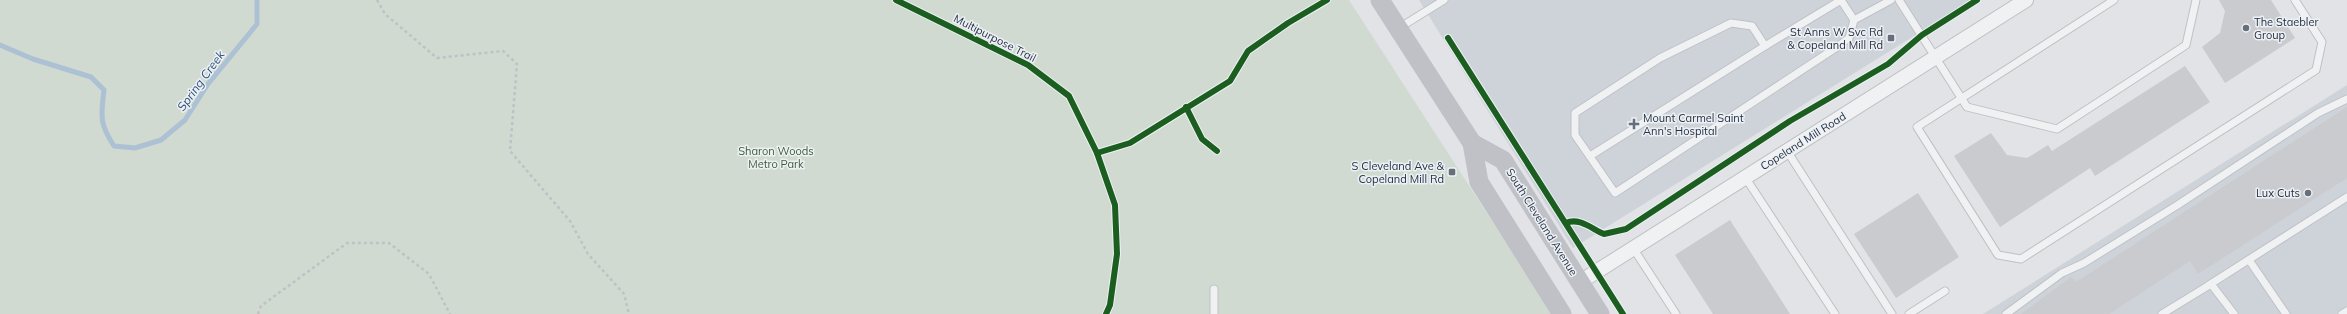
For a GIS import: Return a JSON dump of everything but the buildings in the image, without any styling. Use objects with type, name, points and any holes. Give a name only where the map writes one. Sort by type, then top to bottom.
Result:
[{"type":"main road","name":"South Cleveland Avenue","points":[[1380,0],[1472,143],[1479,182],[1562,314]]},
{"type":"main road","name":"South Cleveland Avenue","points":[[1472,143],[1503,160],[1600,314]]},
{"type":"street","name":"Copeland Mill Road","points":[[1580,282],[1745,176],[1937,58],[2026,0]]},
{"type":"lane","points":[[1398,28],[1444,0]]},
{"type":"lane","points":[[1590,156],[1841,0],[1854,20]]},
{"type":"lane","points":[[1765,46],[1752,26],[1731,23],[1660,58],[1575,113],[1576,135],[1615,193],[1837,47],[1849,38],[1854,20],[1891,0]]},
{"type":"lane","points":[[1898,0],[1968,107],[2057,130],[2186,45],[2196,0]]},
{"type":"lane","points":[[2114,0],[1917,127],[1998,255],[2021,259],[2316,70],[2322,42],[2295,0]]},
{"type":"lane","points":[[2006,314],[2062,273],[2084,263],[2169,210],[2318,113],[2347,99]]},
{"type":"lane","points":[[1787,151],[1892,314]]},
{"type":"lane","points":[[1745,176],[1834,314]]},
{"type":"lane","points":[[2162,314],[2174,311],[2209,285],[2347,197]]},
{"type":"lane","points":[[1633,248],[1676,314]]},
{"type":"lane","points":[[2249,260],[2286,314]]},
{"type":"lane","points":[[2209,285],[2211,284],[2234,314]]},
{"type":"lane","points":[[1214,289],[1214,314]]},
{"type":"lane","points":[[1909,314],[1945,290]]},
{"type":"lane","points":[[2342,314],[2347,311]]},
{"type":"path","points":[[377,0],[385,14],[437,58],[503,51],[517,64],[510,151],[570,221],[588,254],[624,294],[629,314]]},
{"type":"path","points":[[258,314],[261,306],[347,243],[389,243],[429,274],[450,314]]},
{"type":"shaded area","name":"Mount Carmel Saint Ann's Hospital","points":[[1419,0],[1972,0],[1573,248]]},
{"type":"shaded area","points":[[2347,85],[2347,314],[1983,314]]},
{"type":"green space","name":"Sharon Woods Metro Park","points":[[0,0],[1349,0],[1552,314],[0,314]]},
{"type":"waterway","name":"Spring Creek","points":[[0,45],[33,59],[91,77],[104,90],[102,119],[109,138],[114,146],[135,148],[161,140],[185,120],[208,84],[257,24],[257,0]]},
{"type":"cycle path","name":"Multipurpose Trail","points":[[896,0],[1028,65],[1069,96],[1097,153],[1115,205],[1117,254],[1110,305],[1106,314]]},
{"type":"cycle path","points":[[1097,153],[1130,143],[1230,81],[1248,51],[1288,23],[1327,0]]},
{"type":"cycle path","points":[[1566,223],[1576,221],[1604,234],[1626,229],[1790,121],[1888,64],[1922,35],[1977,0]]},
{"type":"cycle path","points":[[1448,38],[1623,314]]},
{"type":"cycle path","points":[[1186,107],[1202,139],[1217,151]]},
{"type":"place","name":"The Staebler Group","points":[[2246,28]]},
{"type":"place","name":"St Anns W Svc Rd & Copeland Mill Rd","points":[[1891,38]]},
{"type":"place","name":"Mount Carmel Saint Ann's Hospital","points":[[1634,124]]},
{"type":"place","name":"S Cleveland Ave & Copeland Mill Rd","points":[[1452,172]]},
{"type":"place","name":"Lux Cuts","points":[[2308,193]]}]
